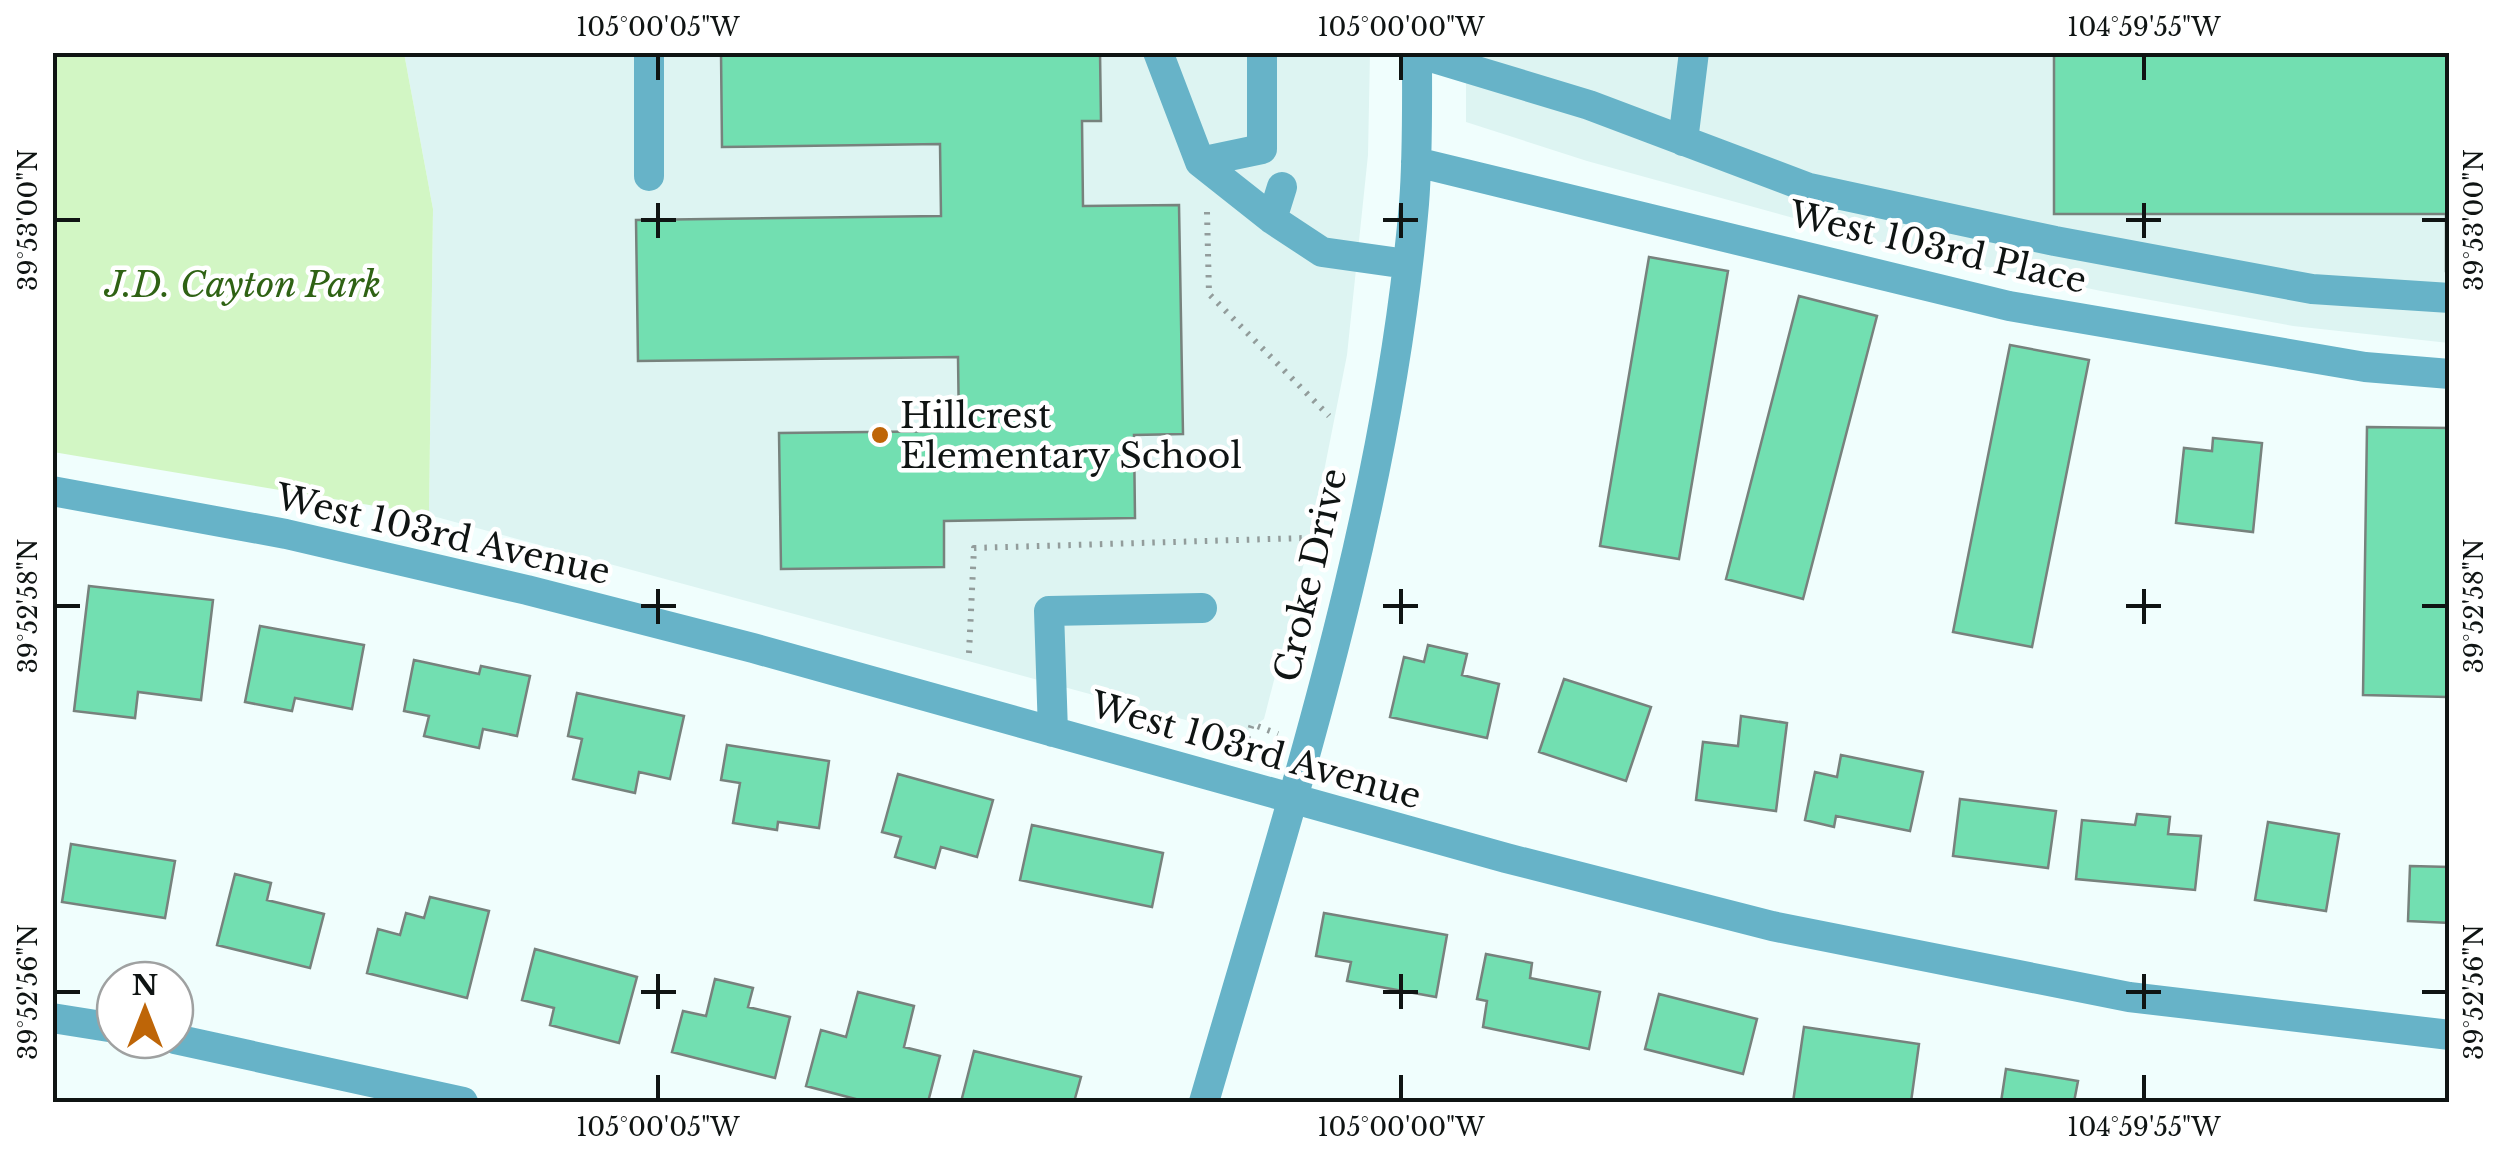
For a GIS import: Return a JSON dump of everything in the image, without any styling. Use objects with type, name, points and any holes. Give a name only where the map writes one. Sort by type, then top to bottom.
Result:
[{"type":"street","points":[[650,52],[650,176]]},
{"type":"street","points":[[1158,52],[1200,162],[1272,219],[1322,252],[1407,264]]},
{"type":"street","points":[[1200,162],[1262,149],[1262,52]]},
{"type":"street","points":[[1683,141],[1694,52]]},
{"type":"street","points":[[1417,53],[1589,106],[1809,188],[2055,241],[2312,290],[2450,298]]},
{"type":"street","name":"Croke Drive","points":[[1204,1102],[1340,625],[1387,405],[1407,264],[1416,162],[1417,53]]},
{"type":"street","name":"West 103rd Place","points":[[1416,162],[2010,306],[2365,367],[2450,374]]},
{"type":"street","points":[[1272,219],[1282,187]]},
{"type":"street","name":"West 103rd Avenue","points":[[52,491],[286,534],[526,590],[753,648],[1292,800],[1772,926],[2129,997],[2450,1035]]},
{"type":"street","points":[[1053,732],[1050,611],[1202,608]]},
{"type":"street","points":[[52,1018],[95,1025]]},
{"type":"street","points":[[195,1044],[463,1102]]},
{"type":"path","points":[[1224,181],[1207,208],[1209,294],[1329,416]]},
{"type":"path","points":[[969,653],[974,548],[1304,538]]},
{"type":"shaded area","name":"Hillcrest Elementary School","points":[[404,53],[1370,53],[1368,155],[1347,355],[1312,532],[1264,719],[1241,735],[429,515],[433,209]]},
{"type":"shaded area","points":[[1466,53],[2449,53],[2449,343],[2293,326],[2101,291],[1917,252],[1587,161],[1466,122]]},
{"type":"green space","name":"J.D. Cayton Park","points":[[52,53],[404,53],[433,209],[429,515],[53,452]]},
{"type":"building","name":"Hillcrest Elementary School","points":[[721,52],[1100,52],[1101,121],[1082,121],[1083,206],[1179,205],[1183,434],[1134,435],[1135,518],[944,521],[944,567],[781,569],[779,433],[959,431],[958,357],[638,361],[636,220],[941,216],[940,144],[722,147]]},
{"type":"building","points":[[2054,52],[2450,52],[2450,271],[2446,271],[2446,214],[2054,214]]},
{"type":"building","points":[[1649,257],[1728,271],[1679,559],[1600,546]]},
{"type":"building","points":[[1799,296],[1877,316],[1803,599],[1726,579]]},
{"type":"building","points":[[2010,345],[2089,360],[2032,647],[1953,632]]},
{"type":"building","points":[[2367,427],[2450,428],[2447,697],[2363,695]]},
{"type":"building","points":[[2213,438],[2262,443],[2253,532],[2176,523],[2184,448],[2212,451]]},
{"type":"building","points":[[89,586],[213,600],[201,700],[138,692],[135,718],[74,711]]},
{"type":"building","points":[[260,626],[364,645],[352,709],[295,698],[292,711],[245,702]]},
{"type":"building","points":[[1428,645],[1467,654],[1462,675],[1499,684],[1487,738],[1390,717],[1404,657],[1424,662]]},
{"type":"building","points":[[414,660],[479,674],[481,666],[530,676],[517,736],[483,729],[479,748],[424,736],[429,716],[404,711]]},
{"type":"building","points":[[1564,679],[1651,707],[1626,781],[1539,752]]},
{"type":"building","points":[[577,693],[684,716],[670,779],[639,772],[635,793],[573,779],[582,739],[568,736]]},
{"type":"building","points":[[1741,716],[1787,723],[1776,811],[1696,800],[1703,742],[1738,746]]},
{"type":"building","points":[[727,745],[829,761],[819,828],[778,822],[777,830],[733,823],[740,783],[721,780]]},
{"type":"building","points":[[1841,755],[1923,772],[1910,831],[1836,816],[1834,827],[1805,820],[1815,772],[1837,777]]},
{"type":"building","points":[[898,774],[993,800],[977,857],[941,847],[935,868],[895,857],[901,837],[882,832]]},
{"type":"building","points":[[1960,799],[2056,811],[2048,868],[1953,856]]},
{"type":"building","points":[[2137,814],[2170,817],[2168,834],[2201,836],[2195,890],[2076,879],[2082,820],[2135,825]]},
{"type":"building","points":[[2268,822],[2339,834],[2326,911],[2255,900]]},
{"type":"building","points":[[1032,825],[1163,853],[1152,907],[1020,880]]},
{"type":"building","points":[[71,844],[175,861],[165,918],[62,902]]},
{"type":"building","points":[[2410,866],[2450,867],[2450,923],[2408,921]]},
{"type":"building","points":[[235,874],[271,883],[267,900],[324,914],[310,968],[217,945]]},
{"type":"building","points":[[430,897],[489,911],[467,998],[367,973],[378,929],[400,935],[406,913],[424,918]]},
{"type":"building","points":[[1324,913],[1447,935],[1436,997],[1347,981],[1351,962],[1316,956]]},
{"type":"building","points":[[535,949],[637,977],[619,1043],[550,1025],[554,1008],[522,1000]]},
{"type":"building","points":[[1486,954],[1532,963],[1530,978],[1600,992],[1589,1049],[1483,1027],[1487,1001],[1477,999]]},
{"type":"building","points":[[715,979],[753,988],[748,1007],[790,1017],[775,1078],[672,1052],[683,1011],[706,1016]]},
{"type":"building","points":[[858,992],[914,1006],[904,1047],[940,1056],[928,1102],[867,1102],[806,1086],[821,1030],[846,1037]]},
{"type":"building","points":[[1659,994],[1757,1019],[1743,1074],[1645,1049]]},
{"type":"building","points":[[1804,1027],[1919,1044],[1911,1102],[1793,1102]]},
{"type":"building","points":[[974,1051],[1081,1077],[1074,1102],[961,1102]]},
{"type":"building","points":[[2006,1069],[2078,1081],[2074,1102],[2001,1102]]},
{"type":"place","name":"Hillcrest Elementary School","points":[[880,435]]}]
